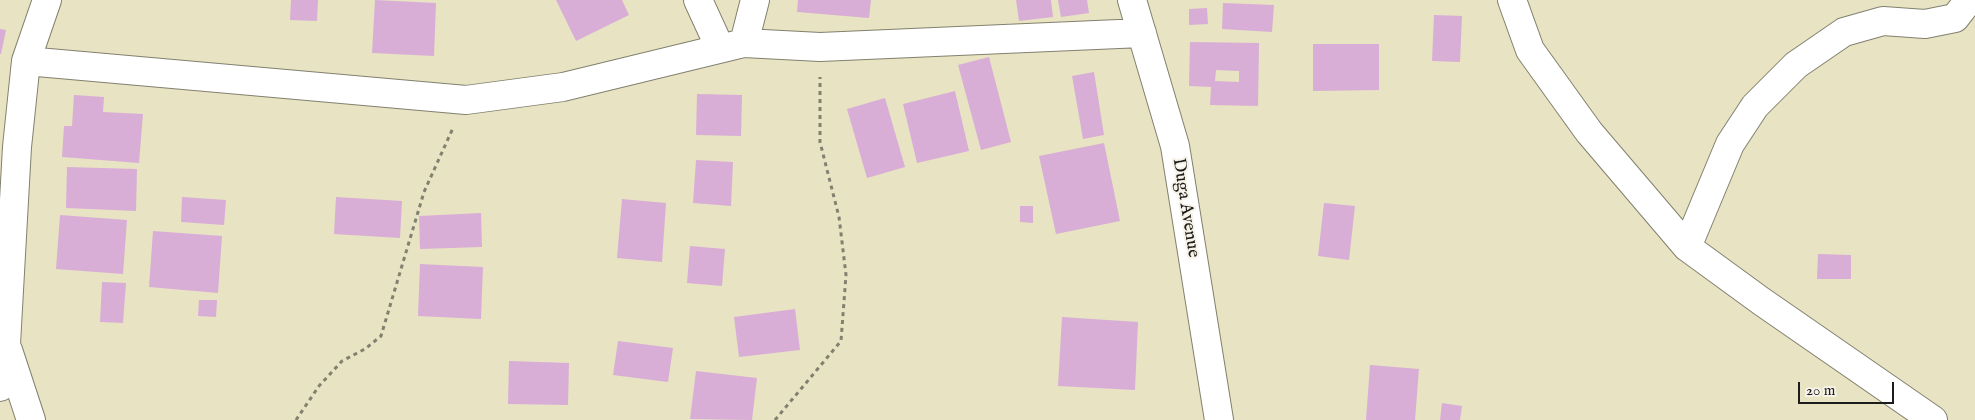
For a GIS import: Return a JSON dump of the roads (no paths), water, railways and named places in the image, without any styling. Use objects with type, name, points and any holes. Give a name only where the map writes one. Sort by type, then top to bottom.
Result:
[{"type":"street","points":[[0,387],[6,344],[17,147],[26,61],[47,0]]},
{"type":"street","points":[[698,0],[732,46]]},
{"type":"street","points":[[732,46],[755,0]]},
{"type":"street","name":"Duga Avenue","points":[[1132,0],[1175,146],[1219,420]]},
{"type":"street","points":[[1512,0],[1530,50],[1589,132],[1687,247],[1761,301],[1933,420]]},
{"type":"street","points":[[1687,247],[1730,144],[1755,106],[1796,65],[1844,32],[1883,21],[1925,24],[1955,18],[1969,0]]},
{"type":"street","points":[[26,61],[466,100],[563,87],[732,46],[820,47],[1142,33]]},
{"type":"street","points":[[6,344],[31,420]]}]
